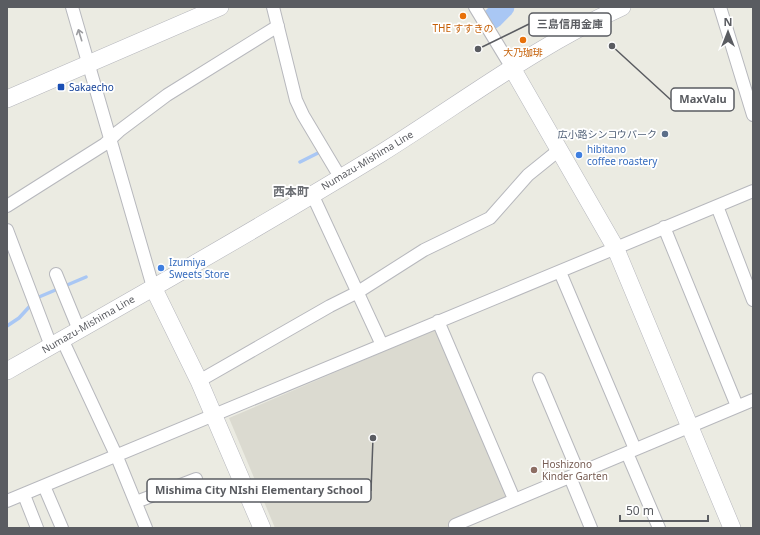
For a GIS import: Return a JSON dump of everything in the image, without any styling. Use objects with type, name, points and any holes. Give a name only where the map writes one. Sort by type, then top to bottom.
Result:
[{"type":"street","points":[[72,7],[153,287],[199,380],[262,528]]},
{"type":"street","points":[[7,99],[220,7]]},
{"type":"street","points":[[273,7],[296,100],[303,115],[340,177]]},
{"type":"street","points":[[475,7],[512,68],[615,247],[732,528]]},
{"type":"street","name":"Numazu-Mishima Line","points":[[7,371],[312,194],[408,136],[512,68],[603,16],[622,7]]},
{"type":"street","points":[[720,7],[748,78],[753,115]]},
{"type":"street","points":[[7,206],[106,144],[111,138],[167,95],[278,26]]},
{"type":"street","points":[[199,380],[330,306],[358,292],[424,250],[494,216],[528,175],[559,150]]},
{"type":"street","points":[[7,501],[215,417],[438,321],[560,272],[615,247],[753,191]]},
{"type":"street","points":[[312,194],[382,345]]},
{"type":"street","points":[[717,206],[753,300]]},
{"type":"street","points":[[664,227],[738,406]]},
{"type":"street","points":[[7,230],[56,343],[117,457],[146,528]]},
{"type":"street","points":[[560,272],[631,451],[659,528]]},
{"type":"street","points":[[60,283],[79,330]]},
{"type":"street","points":[[438,321],[514,499]]},
{"type":"street","points":[[540,378],[591,528]]},
{"type":"street","points":[[456,528],[455,525],[514,499],[753,400]]},
{"type":"street","points":[[136,502],[196,479]]},
{"type":"street","points":[[44,486],[62,528]]},
{"type":"street","points":[[24,494],[37,528]]},
{"type":"shaded area","points":[[436,329],[507,497],[449,522],[452,528],[275,528],[229,418]]},
{"type":"waterway","points":[[493,18],[504,7]]},
{"type":"waterway","points":[[300,162],[318,153]]},
{"type":"waterway","points":[[39,297],[86,277]]},
{"type":"waterway","points":[[7,326],[19,318],[30,306]]},
{"type":"place","name":"THE すすきの","points":[[463,16]]},
{"type":"place","name":"大乃珈琲","points":[[523,40]]},
{"type":"place","name":"MaxValu","points":[[612,46]]},
{"type":"place","name":"三島信用金庫","points":[[478,49]]},
{"type":"place","name":"Sakaecho","points":[[61,87]]},
{"type":"place","name":"広小路シンコウパーク","points":[[665,134]]},
{"type":"place","name":"hibitano coffee roastery","points":[[579,155]]},
{"type":"place","name":"Izumiya Sweets Store","points":[[161,268]]},
{"type":"place","name":"Mishima City NIshi Elementary School","points":[[373,438]]},
{"type":"place","name":"Hoshizono Kinder Garten","points":[[534,470]]},
{"type":"district","name":"西本町","points":[[291,192]]}]
